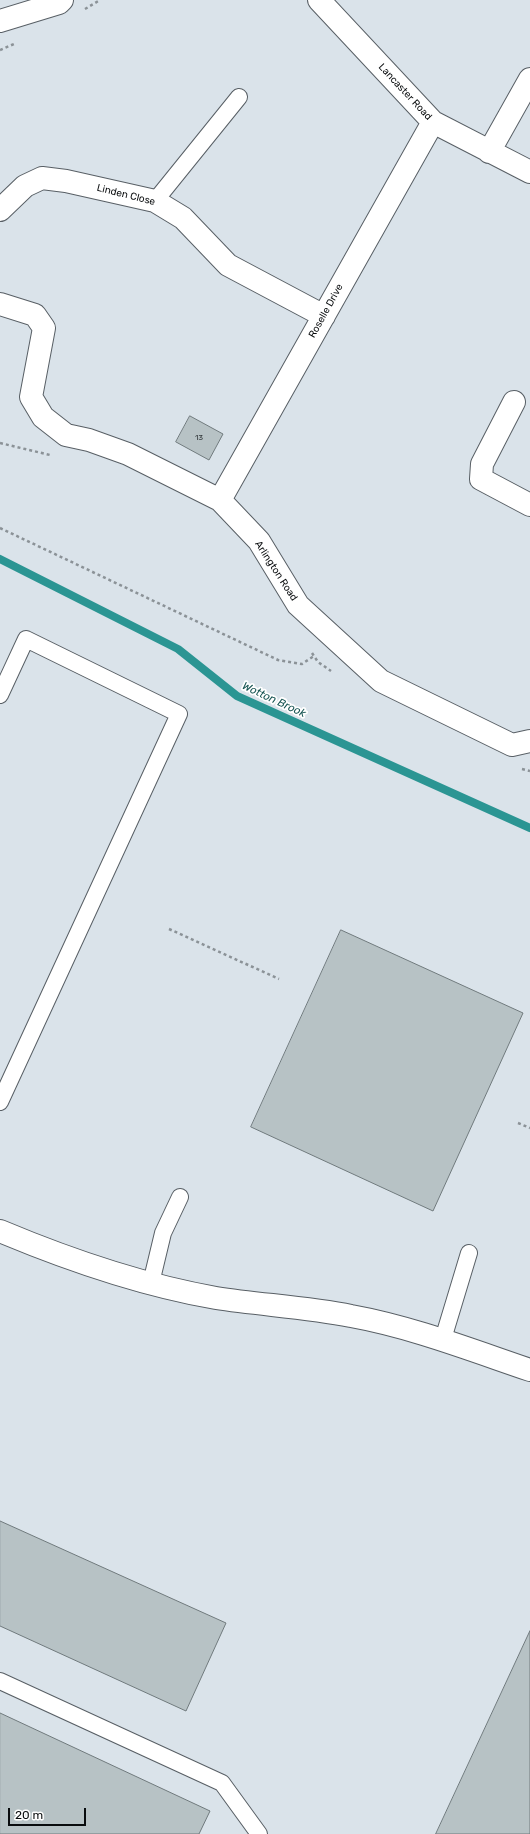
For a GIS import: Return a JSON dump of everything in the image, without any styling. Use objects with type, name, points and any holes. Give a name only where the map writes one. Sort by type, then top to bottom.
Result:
[{"type":"street","points":[[0,21],[59,3],[62,0]]},
{"type":"street","name":"Lancaster Road","points":[[319,0],[433,122],[530,172]]},
{"type":"street","points":[[489,152],[530,79]]},
{"type":"street","name":"Roselle Drive","points":[[220,500],[433,122]]},
{"type":"street","name":"Linden Close","points":[[0,210],[25,186],[42,178],[66,181],[155,201],[183,218],[228,265],[324,316]]},
{"type":"street","name":"Arlington Road","points":[[0,304],[35,315],[44,328],[31,397],[43,416],[66,435],[89,440],[128,454],[220,500],[258,541],[298,605],[382,681],[521,743]]},
{"type":"street","points":[[514,402],[482,464],[481,479],[530,505]]},
{"type":"street","points":[[0,1231],[47,1251],[151,1283],[216,1298],[351,1316],[443,1340],[530,1370]]},
{"type":"lane","points":[[155,201],[239,97]]},
{"type":"lane","points":[[0,695],[26,639],[179,714],[1,1098]]},
{"type":"lane","points":[[151,1283],[163,1233],[180,1197]]},
{"type":"lane","points":[[443,1340],[469,1253]]},
{"type":"lane","points":[[0,1681],[222,1783],[259,1834]]},
{"type":"path","points":[[0,528],[278,660],[302,664],[314,656]]},
{"type":"path","points":[[169,928],[279,979]]},
{"type":"path","points":[[518,1124],[530,1128]]},
{"type":"building","points":[[190,416],[223,434],[209,460],[176,442]]},
{"type":"building","points":[[341,930],[523,1013],[433,1211],[251,1127]]},
{"type":"building","points":[[0,1521],[226,1623],[186,1711],[0,1626]]},
{"type":"building","points":[[530,1631],[530,1834],[436,1834]]},
{"type":"building","points":[[0,1713],[210,1811],[199,1834],[0,1834]]},
{"type":"waterway","name":"Wotton Brook","points":[[0,559],[178,649],[237,696],[530,828]]}]
